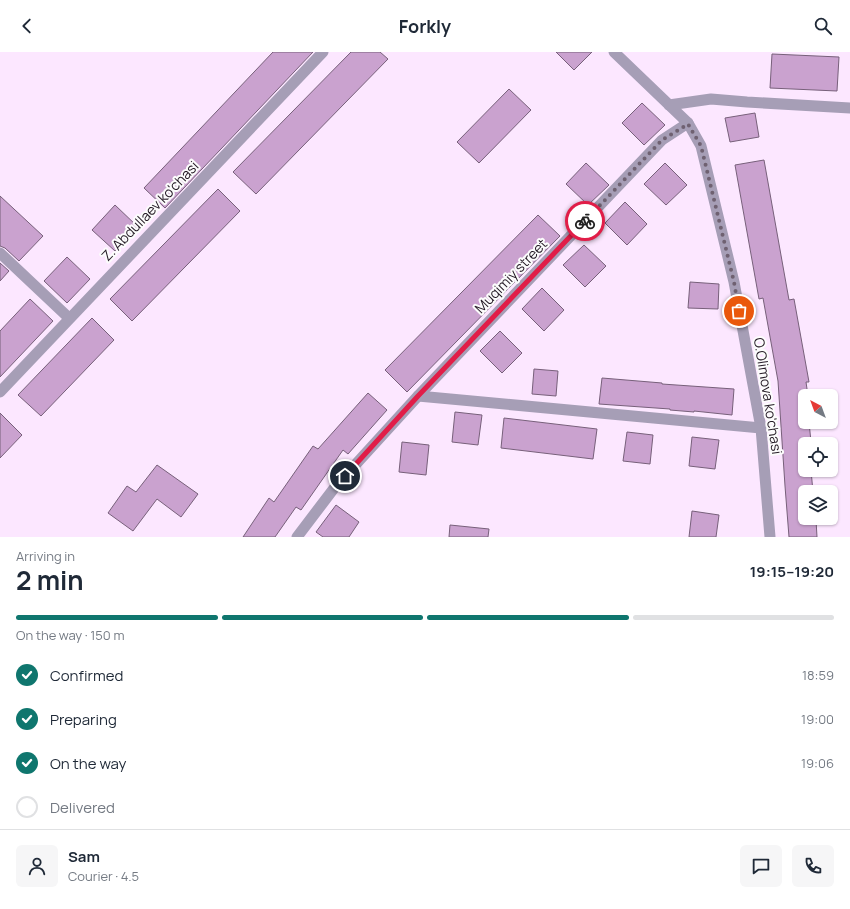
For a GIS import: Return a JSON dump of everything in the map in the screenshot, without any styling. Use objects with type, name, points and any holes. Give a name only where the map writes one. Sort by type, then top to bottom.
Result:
[{"type":"street","name":"Z. Abdullaev ko'chasi","points":[[0,392],[323,52]]},
{"type":"street","points":[[614,52],[688,124]]},
{"type":"street","points":[[668,106],[711,99],[850,108]]},
{"type":"street","name":"Muqimiy street","points":[[297,537],[334,487],[418,396],[662,140],[688,124]]},
{"type":"street","name":"O.Olimova ko'chasi","points":[[688,124],[701,146],[734,282],[761,428],[770,537]]},
{"type":"street","points":[[0,253],[69,318]]},
{"type":"street","points":[[418,396],[761,428]]},
{"type":"building","points":[[273,52],[313,52],[165,208],[144,188]]},
{"type":"building","points":[[351,52],[380,52],[388,59],[256,194],[233,172]]},
{"type":"building","points":[[556,52],[592,52],[574,70]]},
{"type":"building","points":[[772,54],[839,57],[837,91],[770,88]]},
{"type":"building","points":[[509,89],[531,110],[479,163],[457,142]]},
{"type":"building","points":[[642,103],[665,125],[644,145],[622,123]]},
{"type":"building","points":[[755,113],[759,137],[730,142],[725,118]]},
{"type":"building","points":[[764,160],[789,300],[794,299],[809,382],[806,382],[807,389],[798,389],[798,429],[810,429],[810,437],[798,437],[798,477],[812,477],[812,485],[798,485],[798,525],[816,525],[817,537],[789,537],[778,381],[763,298],[759,299],[735,165]]},
{"type":"building","points":[[586,163],[609,185],[588,205],[566,184]]},
{"type":"building","points":[[665,163],[687,185],[666,205],[644,184]]},
{"type":"building","points":[[218,189],[240,211],[132,321],[110,299]]},
{"type":"building","points":[[0,196],[43,236],[19,261],[5,248],[0,246]]},
{"type":"building","points":[[625,202],[647,224],[627,245],[605,223]]},
{"type":"building","points":[[115,205],[138,227],[115,251],[92,230]]},
{"type":"building","points":[[538,215],[560,236],[407,392],[385,370]]},
{"type":"building","points":[[584,245],[606,266],[585,287],[563,265]]},
{"type":"building","points":[[67,257],[90,279],[67,303],[44,281]]},
{"type":"building","points":[[0,263],[9,271],[0,281]]},
{"type":"building","points":[[690,282],[719,284],[718,309],[688,308]]},
{"type":"building","points":[[542,288],[564,310],[544,331],[522,309]]},
{"type":"building","points":[[30,299],[53,321],[0,377],[0,331]]},
{"type":"building","points":[[92,318],[114,340],[41,416],[18,395]]},
{"type":"building","points":[[500,331],[522,353],[502,373],[480,351]]},
{"type":"building","points":[[534,369],[558,371],[556,396],[532,394]]},
{"type":"building","points":[[602,378],[734,389],[732,415],[599,404]]},
{"type":"building","points":[[368,393],[387,410],[348,454],[343,450],[301,510],[296,507],[275,537],[243,537],[269,498],[274,502],[313,446],[318,449]]},
{"type":"building","points":[[455,412],[482,415],[478,445],[452,442]]},
{"type":"building","points":[[0,413],[22,435],[0,458]]},
{"type":"building","points":[[504,418],[597,429],[593,459],[501,448]]},
{"type":"building","points":[[627,432],[653,435],[650,464],[623,461]]},
{"type":"building","points":[[692,437],[719,440],[715,469],[689,466]]},
{"type":"building","points":[[402,442],[429,445],[426,475],[399,472]]},
{"type":"building","points":[[157,465],[198,494],[181,517],[157,499],[133,531],[108,513],[127,486],[136,492]]},
{"type":"building","points":[[336,505],[359,522],[349,537],[323,537],[316,532]]},
{"type":"building","points":[[692,511],[719,515],[716,537],[689,537]]},
{"type":"building","points":[[450,525],[489,529],[488,537],[449,537]]},
{"type":"way so far","points":[[585,221],[662,140],[688,124],[701,146],[734,282],[739,311]]},
{"type":"route","points":[[345,476],[418,396],[585,221]]}]
